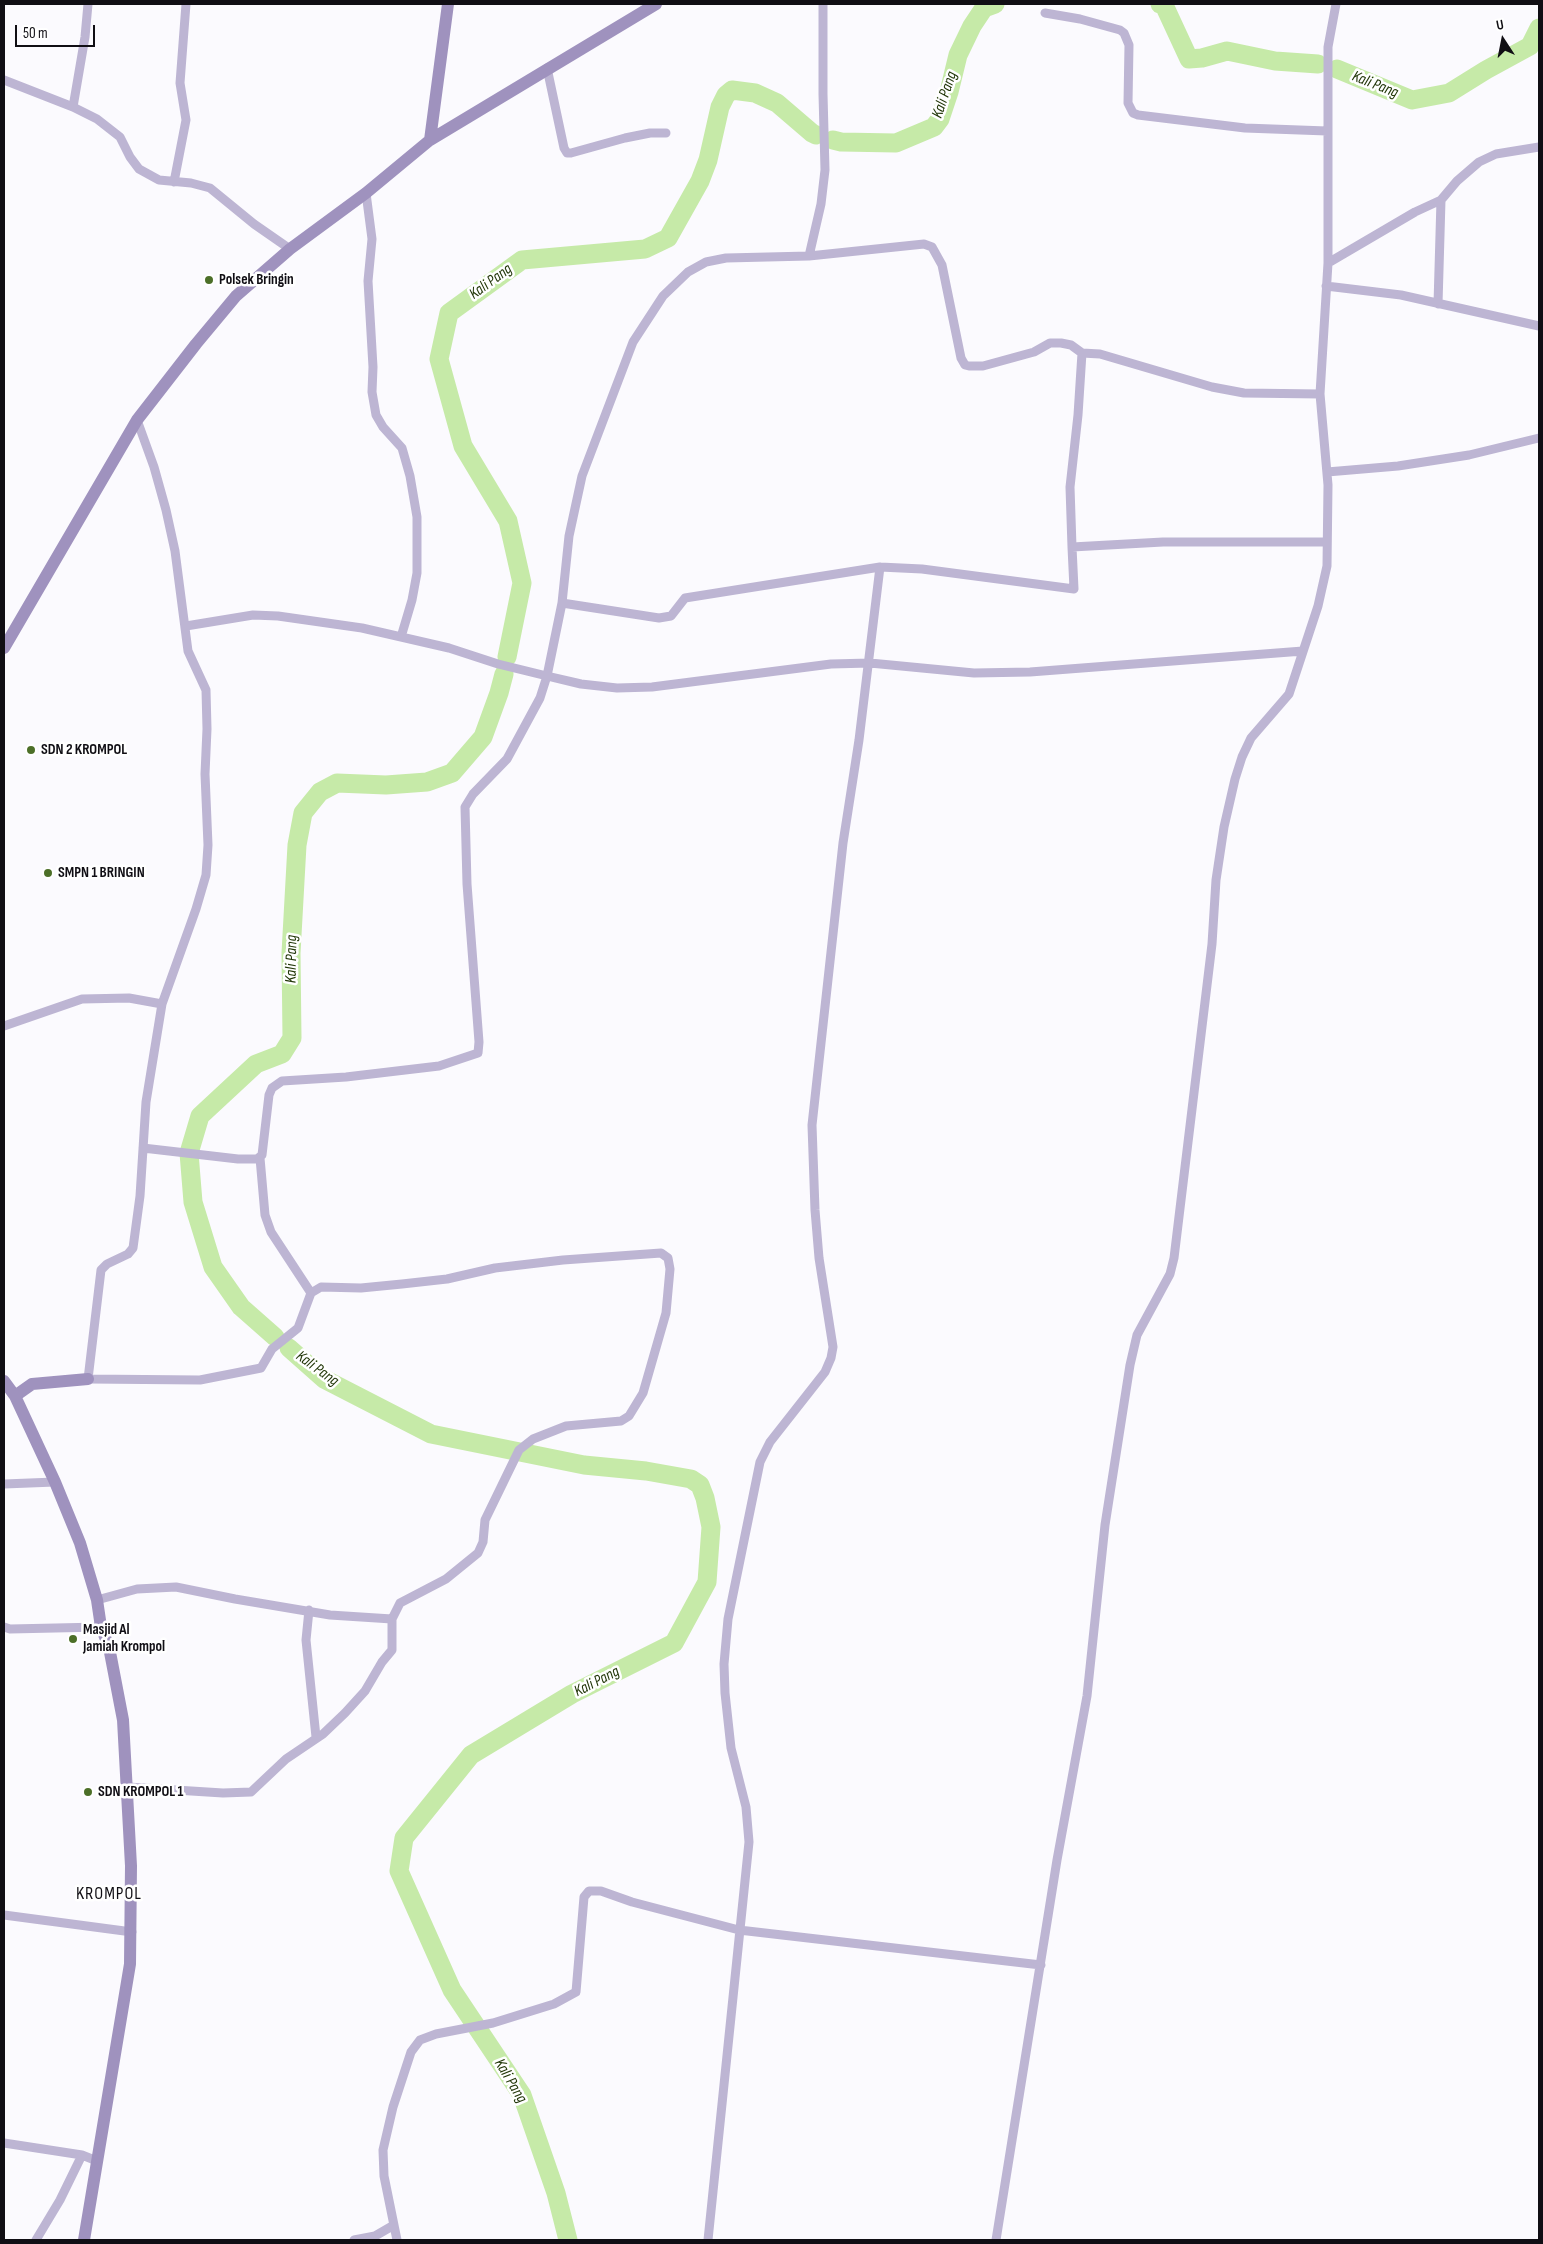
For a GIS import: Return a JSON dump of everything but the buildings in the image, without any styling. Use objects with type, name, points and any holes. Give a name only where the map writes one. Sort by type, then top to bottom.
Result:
[{"type":"street","points":[[74,107],[88,4]]},
{"type":"street","points":[[174,182],[186,120],[180,83],[186,4]]},
{"type":"street","points":[[430,140],[448,4]]},
{"type":"street","points":[[4,648],[137,420],[236,296],[290,249],[366,193],[430,140],[546,68],[656,4]]},
{"type":"street","points":[[809,256],[821,204],[825,170],[823,4]]},
{"type":"street","points":[[996,2240],[1057,1860],[1087,1696],[1104,1525],[1130,1364],[1137,1335],[1170,1274],[1174,1258],[1212,944],[1216,880],[1224,827],[1242,757],[1251,738],[1289,694],[1318,606],[1327,566],[1327,472],[1320,394],[1328,263],[1328,47],[1336,4]]},
{"type":"street","points":[[1045,13],[1080,19],[1120,30],[1124,33],[1129,45],[1128,103],[1130,109],[1138,115],[1245,128],[1327,131]]},
{"type":"street","points":[[546,68],[564,148],[568,153],[650,133],[666,133]]},
{"type":"street","points":[[4,80],[74,107],[97,119],[120,137],[130,157],[139,169],[159,180],[210,188],[254,224],[290,249]]},
{"type":"street","points":[[1328,263],[1415,212],[1441,200],[1457,181],[1479,162],[1496,154],[1539,147]]},
{"type":"street","points":[[366,193],[372,239],[368,281],[372,392],[376,415],[383,427],[402,448],[410,476],[417,517],[417,573],[412,600],[401,637]]},
{"type":"street","points":[[1438,304],[1441,200]]},
{"type":"street","points":[[312,1293],[271,1232],[265,1215],[260,1158],[266,1132],[269,1095],[272,1088],[282,1081],[346,1077],[440,1066],[478,1053],[479,1042],[467,884],[465,808],[472,794],[507,758],[527,724],[548,676],[562,602],[569,536],[582,476],[633,342],[663,296],[688,272],[706,262],[726,258],[809,256],[924,244],[932,247],[942,265],[960,358],[965,365],[983,366],[1034,352],[1050,343],[1071,345],[1082,353],[1100,354],[1212,387],[1244,393],[1320,394]]},
{"type":"street","points":[[1326,286],[1401,295],[1539,326]]},
{"type":"street","points":[[562,602],[659,618],[670,616],[685,598],[880,567],[922,569],[1074,590],[1070,487],[1078,415],[1082,353]]},
{"type":"street","points":[[88,1379],[101,1270],[106,1264],[128,1254],[134,1248],[146,1102],[162,1004],[206,876],[208,845],[205,774],[208,729],[206,690],[188,651],[175,551],[166,510],[154,467],[137,420]]},
{"type":"street","points":[[1327,472],[1434,461],[1469,455],[1539,438]]},
{"type":"street","points":[[1072,546],[1163,542],[1326,542]]},
{"type":"street","points":[[708,2240],[749,1842],[746,1807],[731,1748],[725,1693],[724,1664],[728,1619],[760,1462],[770,1442],[825,1372],[831,1358],[832,1347],[819,1258],[812,1124],[843,843],[870,663],[880,567]]},
{"type":"street","points":[[186,626],[253,615],[278,616],[362,628],[449,648],[498,664],[581,684],[617,688],[652,687],[813,666],[870,663],[974,673],[1030,672],[1303,651]]},
{"type":"street","points":[[4,1026],[82,999],[129,998],[162,1004]]},
{"type":"street","points":[[143,1148],[238,1159],[260,1158]]},
{"type":"street","points":[[15,1396],[32,1384],[88,1379],[200,1380],[262,1368],[272,1349],[298,1328],[312,1293],[321,1287],[361,1288],[447,1279],[495,1268],[563,1260],[661,1253],[666,1255],[670,1262],[666,1313],[643,1393],[629,1416],[621,1420],[566,1426],[533,1438],[519,1450],[485,1520],[483,1542],[478,1553],[446,1580],[400,1603],[392,1618],[392,1650],[382,1662],[365,1691],[324,1734],[316,1737],[312,1742],[286,1759],[264,1782],[251,1792],[222,1793],[128,1787]]},
{"type":"street","points":[[4,1381],[15,1396],[55,1482],[80,1543],[96,1600],[101,1627],[109,1647],[123,1720],[128,1787],[132,1932],[130,1964],[84,2240]]},
{"type":"street","points":[[4,1484],[55,1482]]},
{"type":"street","points":[[96,1600],[137,1589],[176,1587],[330,1615],[392,1618]]},
{"type":"street","points":[[309,1610],[306,1640],[316,1737]]},
{"type":"street","points":[[4,1627],[10,1629],[101,1627]]},
{"type":"street","points":[[397,2240],[384,2176],[383,2150],[393,2107],[411,2052],[420,2040],[436,2034],[493,2023],[554,2004],[576,1992],[584,1897],[589,1892],[601,1891],[632,1902],[739,1930],[1041,1966]]},
{"type":"street","points":[[4,1915],[132,1932]]},
{"type":"street","points":[[4,2143],[82,2155],[97,2161]]},
{"type":"street","points":[[36,2240],[60,2200],[82,2155]]},
{"type":"street","points":[[354,2240],[375,2236],[394,2225]]},
{"type":"waterway","name":"Kali Pang","points":[[833,140],[841,142],[896,143],[934,127],[940,119],[958,55],[972,26],[984,8],[995,4]]},
{"type":"waterway","name":"Kali Pang","points":[[1160,4],[1164,5],[1189,59],[1202,58],[1227,51],[1275,61],[1318,64]]},
{"type":"waterway","name":"Kali Pang","points":[[1337,69],[1412,100],[1449,93],[1530,46],[1539,28]]},
{"type":"waterway","name":"Kali Pang","points":[[507,657],[522,583],[508,521],[463,446],[439,359],[449,313],[522,260],[645,249],[668,238],[700,181],[708,160],[720,107],[726,95],[732,90],[755,93],[777,103],[816,135]]},
{"type":"waterway","name":"Kali Pang","points":[[275,1337],[241,1307],[213,1267],[193,1202],[189,1153],[200,1116],[256,1064],[282,1054],[292,1038],[291,953],[297,845],[303,813],[320,792],[337,783],[386,785],[427,782],[452,773],[483,737],[504,674]]},
{"type":"waterway","name":"Kali Pang","points":[[289,1348],[324,1379],[431,1434],[584,1465],[646,1471],[691,1479],[700,1485],[705,1498],[711,1527],[707,1582],[674,1643],[572,1694],[471,1755],[404,1838],[399,1871],[452,1990],[522,2095],[556,2193],[568,2240]]},
{"type":"place","name":"Polsek Bringin","points":[[209,280]]},
{"type":"place","name":"SDN 2 KROMPOL","points":[[31,750]]},
{"type":"place","name":"SMPN 1 BRINGIN","points":[[48,873]]},
{"type":"place","name":"Masjid Al Jamiah Krompol","points":[[73,1639]]},
{"type":"place","name":"SDN KROMPOL 1","points":[[88,1792]]},
{"type":"district","name":"KROMPOL","points":[[109,1894]]}]
